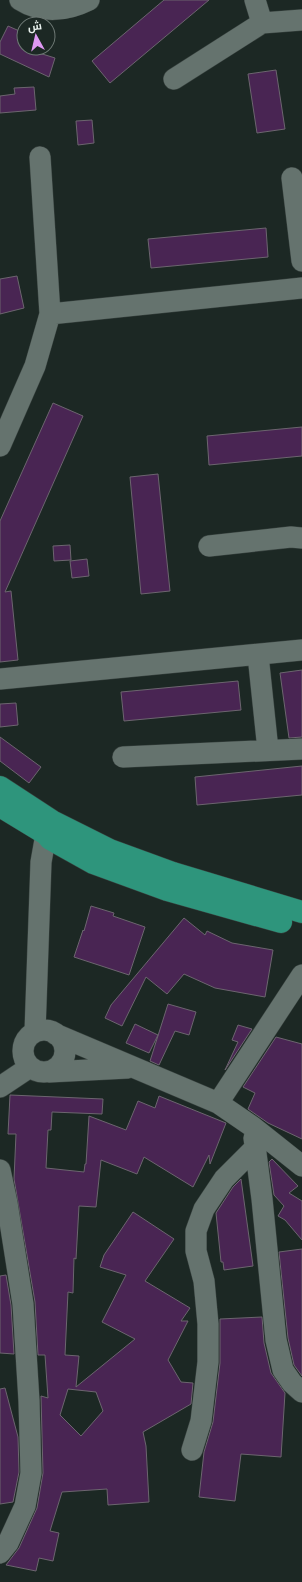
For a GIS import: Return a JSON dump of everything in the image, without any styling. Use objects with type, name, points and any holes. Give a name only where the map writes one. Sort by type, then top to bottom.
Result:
[{"type":"main road","points":[[0,787],[49,828],[56,842],[93,863],[167,890],[302,928]]},
{"type":"main road","points":[[0,806],[49,828],[173,873],[302,912]]},
{"type":"street","points":[[20,0],[42,9],[58,10],[79,5],[89,0]]},
{"type":"street","points":[[255,0],[262,23]]},
{"type":"street","points":[[174,79],[262,23],[302,20]]},
{"type":"street","points":[[0,446],[35,366],[50,314],[40,157]]},
{"type":"street","points":[[292,178],[302,261]]},
{"type":"street","points":[[50,314],[302,288]]},
{"type":"street","points":[[209,546],[291,537],[302,538]]},
{"type":"street","points":[[0,679],[302,650]]},
{"type":"street","points":[[258,655],[268,750]]},
{"type":"street","points":[[123,757],[302,749]]},
{"type":"street","points":[[45,1033],[41,862],[49,828]]},
{"type":"street","points":[[218,1103],[302,975]]},
{"type":"street","points":[[45,1033],[218,1103],[254,1137],[302,1166]]},
{"type":"street","points":[[45,1033],[60,1038],[63,1044],[64,1058],[55,1069],[39,1069],[26,1061],[23,1055],[23,1048],[26,1041],[45,1033]]},
{"type":"street","points":[[0,1087],[39,1069],[133,1068]]},
{"type":"street","points":[[254,1137],[262,1199],[276,1340],[283,1370],[292,1383],[302,1392]]},
{"type":"street","points":[[192,1450],[201,1421],[208,1362],[208,1324],[204,1288],[196,1251],[196,1231],[204,1209],[254,1137]]},
{"type":"street","points":[[0,1170],[4,1204],[24,1304],[31,1473],[25,1506],[8,1543],[0,1553]]},
{"type":"building","points":[[164,0],[209,0],[110,83],[92,61]]},
{"type":"building","points":[[8,26],[16,30],[16,56],[49,56],[55,58],[49,77],[0,54],[0,42]]},
{"type":"building","points":[[276,70],[285,129],[257,133],[248,74]]},
{"type":"building","points":[[34,87],[36,110],[0,113],[0,96],[15,94],[14,88]]},
{"type":"building","points":[[92,120],[94,143],[78,145],[76,121]]},
{"type":"building","points":[[266,228],[268,257],[151,268],[148,239]]},
{"type":"building","points":[[17,276],[24,308],[0,314],[0,279]]},
{"type":"building","points":[[53,403],[83,416],[5,592],[11,591],[18,660],[0,662],[0,521]]},
{"type":"building","points":[[302,427],[302,456],[209,465],[207,436]]},
{"type":"building","points":[[158,474],[170,591],[141,594],[130,477]]},
{"type":"building","points":[[70,545],[71,560],[54,561],[53,546]]},
{"type":"building","points":[[87,559],[89,576],[72,578],[70,561]]},
{"type":"building","points":[[302,670],[302,737],[289,738],[280,673]]},
{"type":"building","points":[[238,681],[241,710],[124,721],[121,692]]},
{"type":"building","points":[[16,703],[18,725],[0,727],[0,704]]},
{"type":"building","points":[[0,737],[41,767],[29,783],[0,761]]},
{"type":"building","points":[[302,766],[302,795],[197,805],[195,777]]},
{"type":"building","points":[[91,906],[114,913],[113,916],[145,927],[129,975],[74,957],[83,930],[84,931]]},
{"type":"building","points":[[184,918],[205,935],[207,931],[232,943],[273,950],[265,997],[215,988],[184,974],[167,994],[146,977],[122,1026],[105,1018],[111,1005]]},
{"type":"building","points":[[168,1004],[196,1012],[189,1035],[175,1031],[159,1065],[150,1061]]},
{"type":"building","points":[[135,1024],[158,1035],[149,1053],[126,1043]]},
{"type":"building","points":[[238,1025],[252,1029],[225,1070],[238,1042],[232,1040]]},
{"type":"building","points":[[276,1037],[302,1044],[302,1139],[268,1123],[248,1109],[255,1093],[243,1087]]},
{"type":"building","points":[[10,1095],[103,1099],[102,1114],[52,1112],[51,1130],[48,1130],[46,1168],[84,1172],[86,1164],[89,1116],[126,1130],[138,1101],[155,1108],[159,1096],[226,1123],[210,1164],[209,1155],[193,1187],[144,1157],[137,1174],[101,1160],[96,1207],[79,1206],[76,1259],[74,1258],[73,1293],[68,1292],[65,1355],[79,1356],[76,1387],[135,1339],[102,1322],[126,1275],[100,1267],[104,1255],[133,1212],[174,1239],[145,1281],[190,1308],[181,1321],[188,1321],[168,1360],[181,1382],[193,1383],[191,1404],[143,1432],[146,1446],[149,1502],[108,1505],[107,1489],[62,1492],[50,1531],[59,1533],[53,1561],[39,1558],[36,1571],[6,1565],[19,1548],[37,1508],[43,1473],[41,1396],[48,1398],[45,1355],[38,1355],[35,1302],[14,1179],[16,1134],[8,1134]],"holes":[[[68,1389],[96,1392],[103,1411],[81,1436],[60,1415]]]},
{"type":"building","points":[[272,1159],[298,1186],[289,1193],[302,1201],[302,1240],[285,1220],[278,1216],[284,1206],[274,1195],[269,1162]]},
{"type":"building","points":[[241,1179],[253,1266],[224,1270],[223,1262],[221,1262],[216,1213],[233,1187]]},
{"type":"building","points":[[302,1249],[302,1376],[294,1365],[288,1338],[279,1252]]},
{"type":"building","points":[[6,1275],[11,1305],[14,1354],[0,1353],[0,1276]]},
{"type":"building","points":[[262,1317],[264,1343],[271,1373],[285,1393],[281,1457],[241,1454],[235,1501],[199,1497],[204,1452],[213,1422],[220,1363],[220,1319]]},
{"type":"building","points":[[5,1388],[18,1437],[19,1472],[13,1502],[0,1504],[0,1389]]}]
